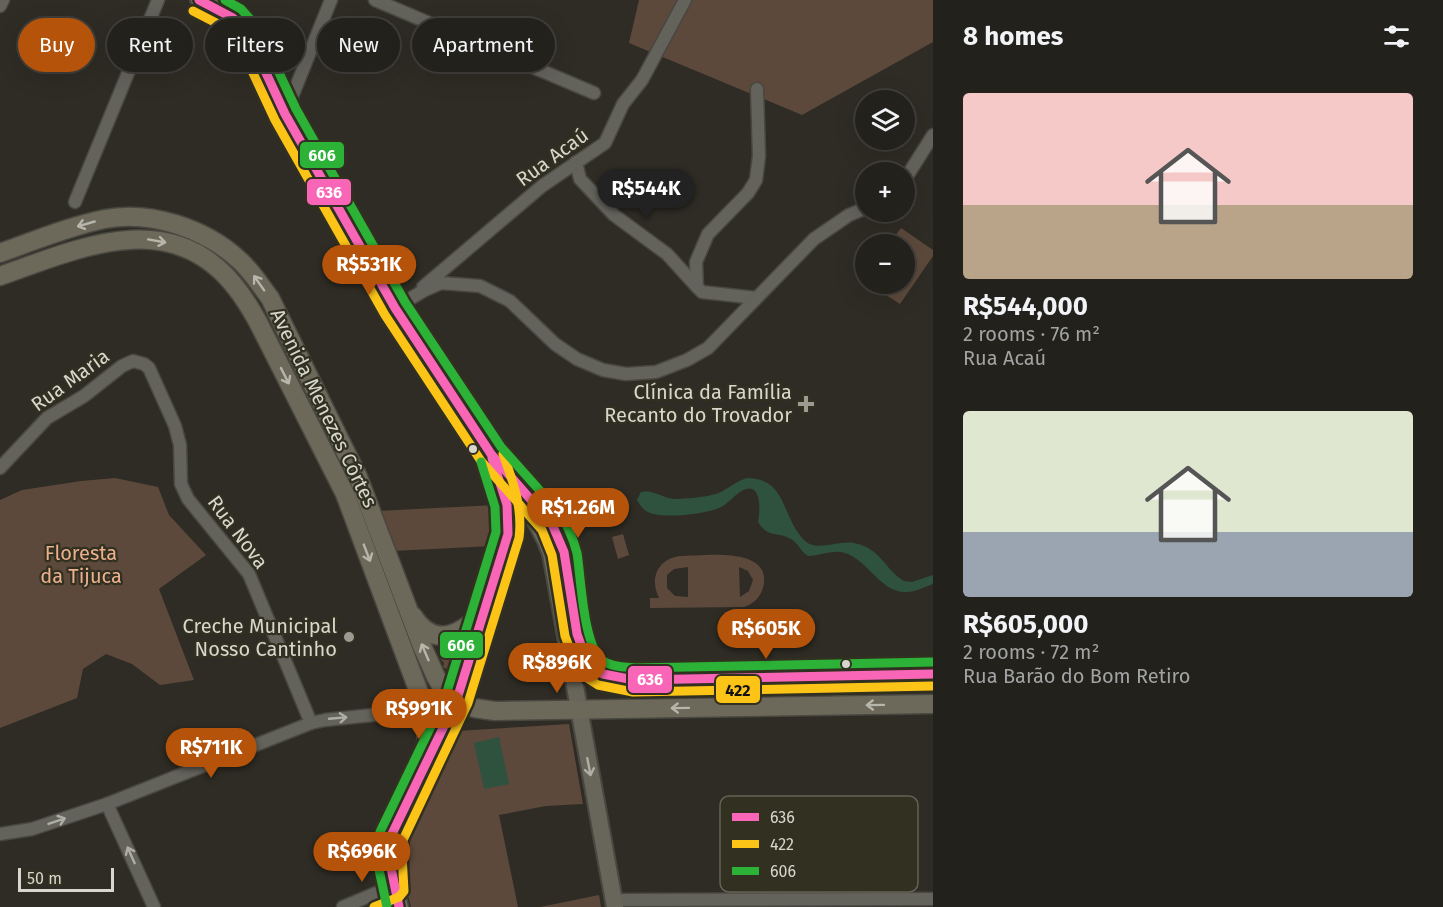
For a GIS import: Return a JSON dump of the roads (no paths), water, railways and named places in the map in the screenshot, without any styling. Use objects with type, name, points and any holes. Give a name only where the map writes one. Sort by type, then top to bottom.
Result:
[{"type":"main road","points":[[199,0],[222,11],[242,25],[248,34],[285,114],[395,308],[533,516],[546,541],[554,568],[614,903]]},
{"type":"main road","name":"Avenida Menezes Côrtes","points":[[0,253],[107,218],[126,217],[176,224],[202,234],[239,259],[270,298],[358,477],[422,646],[442,687],[463,704],[485,711],[933,704]]},
{"type":"main road","name":"Avenida Menezes Côrtes","points":[[0,276],[68,251],[116,240],[136,238],[159,240],[197,254],[214,265],[232,282],[244,298],[345,494],[426,711],[424,755],[412,796],[391,836],[389,850],[389,866],[399,907]]},
{"type":"main road","points":[[412,796],[457,699],[503,554],[510,518],[491,454]]},
{"type":"main road","points":[[491,454],[555,528],[565,557],[579,641],[587,662],[602,673],[615,678],[634,680],[933,674]]},
{"type":"main road","points":[[406,603],[414,618],[426,629],[447,636],[465,629],[486,608]]},
{"type":"street","points":[[0,6],[3,0]]},
{"type":"street","points":[[75,202],[158,0]]},
{"type":"street","points":[[285,114],[331,0]]},
{"type":"street","points":[[375,0],[594,93]]},
{"type":"street","name":"Rua Acaú","points":[[395,308],[415,294],[542,186],[605,143],[622,104],[642,80],[685,0]]},
{"type":"street","points":[[697,287],[696,262],[708,234],[747,193],[756,180],[759,156],[757,89]]},
{"type":"street","points":[[915,164],[933,135]]},
{"type":"street","points":[[576,162],[580,179],[614,215],[667,254],[702,292],[756,298]]},
{"type":"street","points":[[395,308],[441,283],[480,286],[510,301],[555,344],[577,359],[603,370],[627,374],[656,372],[687,360],[708,348],[814,239],[855,213]]},
{"type":"street","name":"Rua Maria","points":[[0,468],[47,418],[84,396],[122,366],[133,361],[144,364]]},
{"type":"street","name":"Rua Nova","points":[[144,364],[154,375],[175,426],[180,445],[181,484],[188,499],[249,574],[311,723]]},
{"type":"street","points":[[0,834],[32,830],[107,804],[311,723],[426,711],[438,703],[442,687]]},
{"type":"street","points":[[107,804],[154,907]]},
{"type":"street","points":[[343,907],[393,886]]},
{"type":"street","points":[[614,903],[933,899]]},
{"type":"place","name":"Clínica da Família Recanto do Trovador","points":[[806,404]]},
{"type":"place","name":"Creche Municipal Nosso Cantinho","points":[[349,637]]},
{"type":"park label","name":"Floresta da Tijuca","points":[[81,564]]}]
